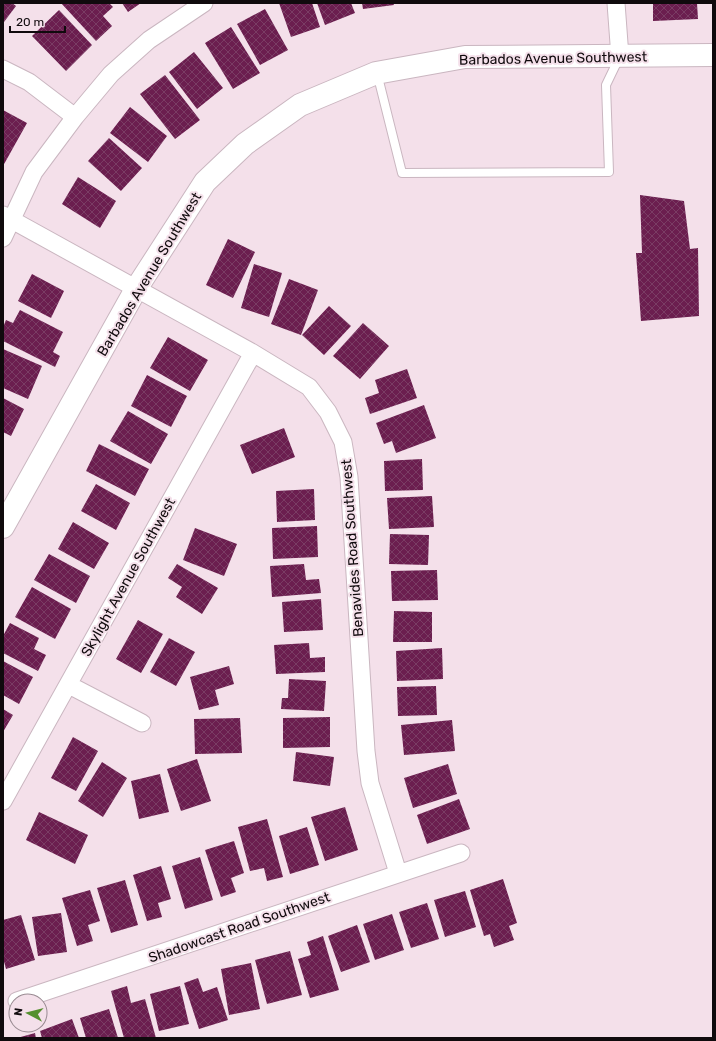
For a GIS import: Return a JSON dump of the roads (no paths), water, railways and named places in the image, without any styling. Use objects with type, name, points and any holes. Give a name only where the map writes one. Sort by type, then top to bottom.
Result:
[{"type":"street","points":[[3,238],[8,217],[34,172],[75,116],[111,74],[149,40],[204,3]]},
{"type":"street","points":[[616,3],[620,57]]},
{"type":"street","name":"Barbados Avenue Southwest","points":[[3,527],[136,289],[205,182],[245,144],[300,106],[376,73],[465,57],[620,57],[713,55]]},
{"type":"street","points":[[3,69],[30,82],[75,116]]},
{"type":"street","name":"Benavides Road Southwest","points":[[8,217],[253,353],[309,387],[328,412],[343,442],[349,477],[366,751],[370,783],[398,873]]},
{"type":"street","name":"Skylight Avenue Southwest","points":[[3,801],[253,353]]},
{"type":"street","points":[[69,685],[142,723]]},
{"type":"street","name":"Shadowcast Road Southwest","points":[[40,993],[461,853]]},
{"type":"lane","points":[[376,73],[402,173],[609,172],[606,85],[620,57]]}]
